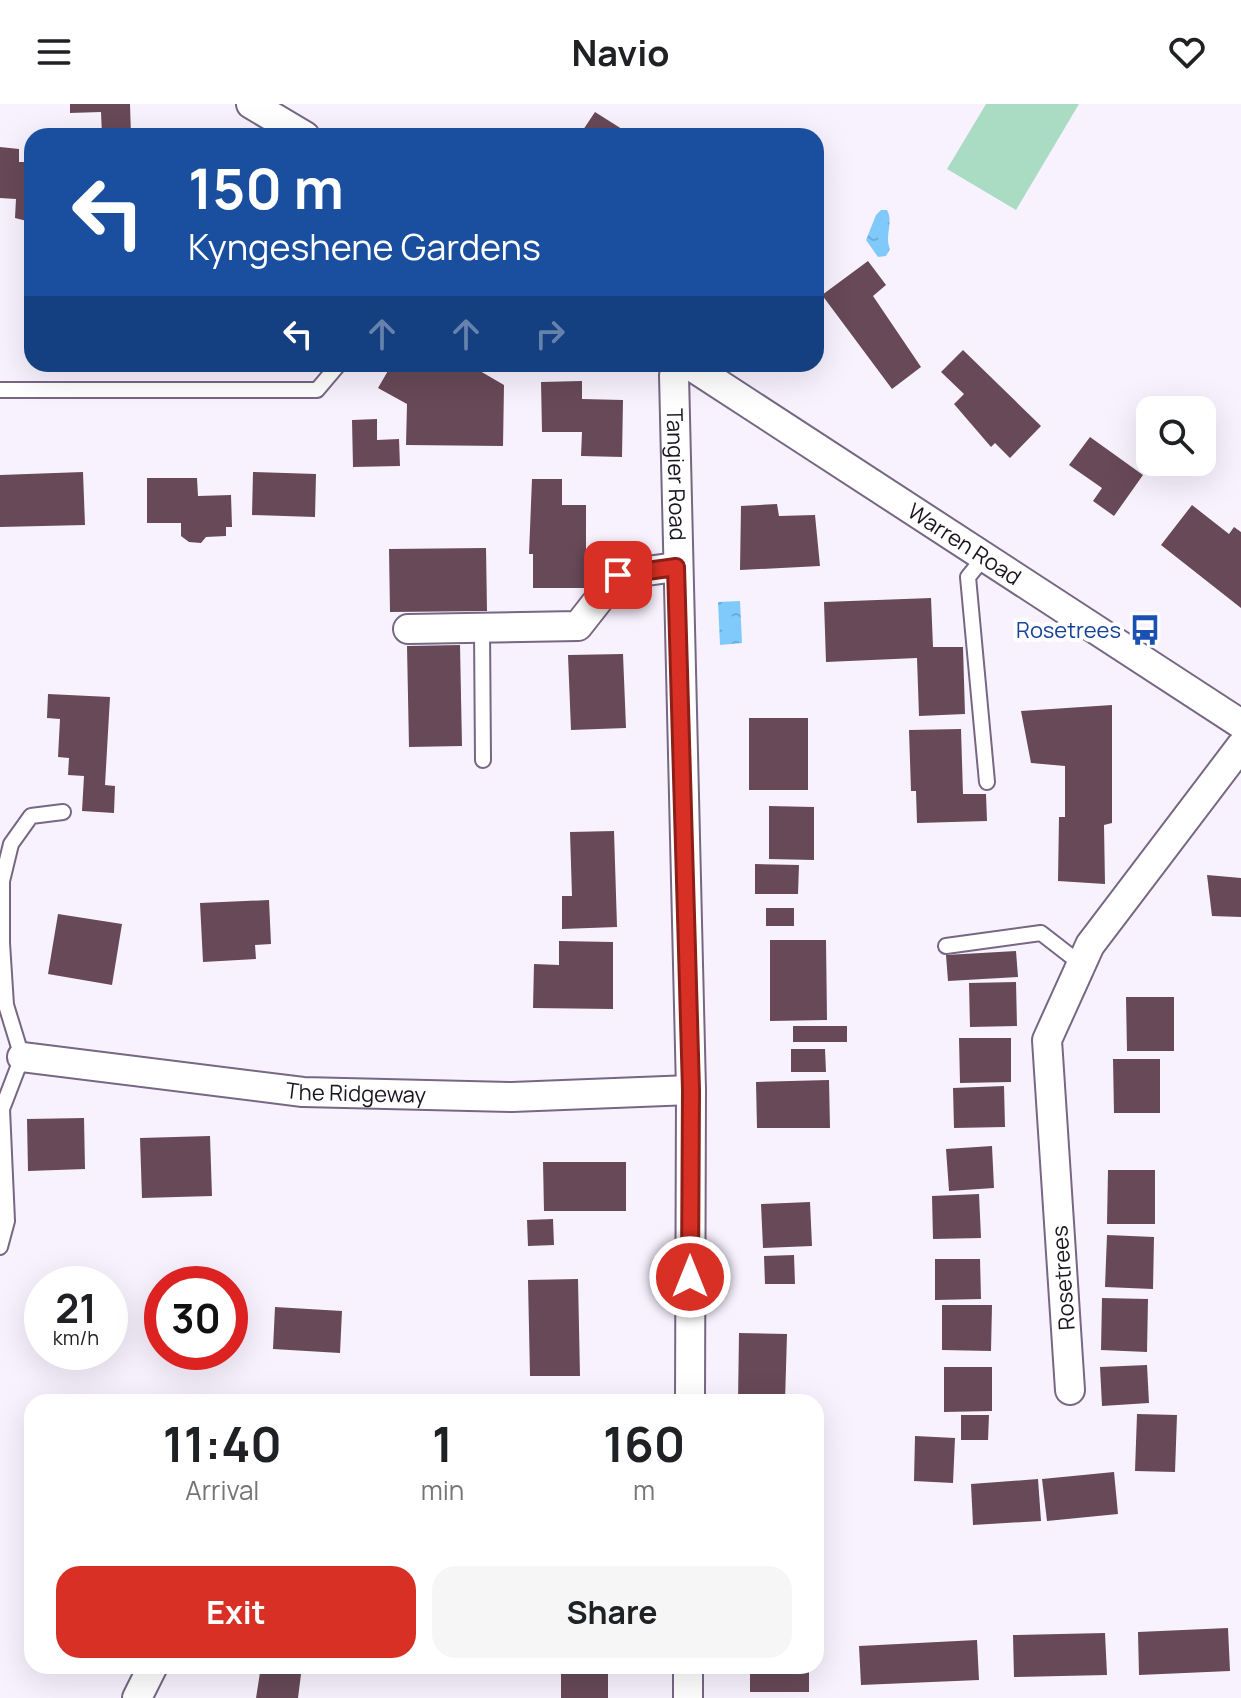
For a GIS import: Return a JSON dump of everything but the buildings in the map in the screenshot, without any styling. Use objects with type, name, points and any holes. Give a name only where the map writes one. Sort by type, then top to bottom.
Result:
[{"type":"street","points":[[251,104],[292,128]]},
{"type":"street","name":"Tangier Road","points":[[676,372],[676,567],[691,1090],[690,1394]]},
{"type":"street","name":"Warren Road","points":[[700,372],[1240,726]]},
{"type":"street","points":[[408,629],[578,626],[618,575],[676,567]]},
{"type":"street","name":"Rosetrees","points":[[1070,1390],[1047,1040],[1090,945],[1240,726]]},
{"type":"street","name":"The Ridgeway","points":[[22,1057],[303,1092],[512,1097],[691,1090]]},
{"type":"street","points":[[137,1698],[137,1692],[148,1674]]},
{"type":"street","points":[[688,1674],[688,1698]]},
{"type":"lane","points":[[0,390],[317,390],[332,372]]},
{"type":"lane","points":[[985,556],[968,577],[987,782]]},
{"type":"lane","points":[[482,629],[483,760]]},
{"type":"lane","points":[[0,1247],[7,1221],[2,1109],[22,1057],[6,1005],[2,881],[11,844],[31,816],[63,812]]},
{"type":"lane","points":[[946,946],[1041,933],[1081,964]]},
{"type":"green space","points":[[986,104],[1079,104],[1016,210],[947,169]]},
{"type":"water","points":[[881,210],[887,210],[889,215],[890,249],[886,256],[878,257],[866,240]]},
{"type":"water","points":[[740,601],[742,643],[720,645],[718,602]]},
{"type":"place","name":"Rosetrees","points":[[1145,630]]},
{"type":"route","points":[[618,575],[676,567],[691,1090],[690,1277]]}]
